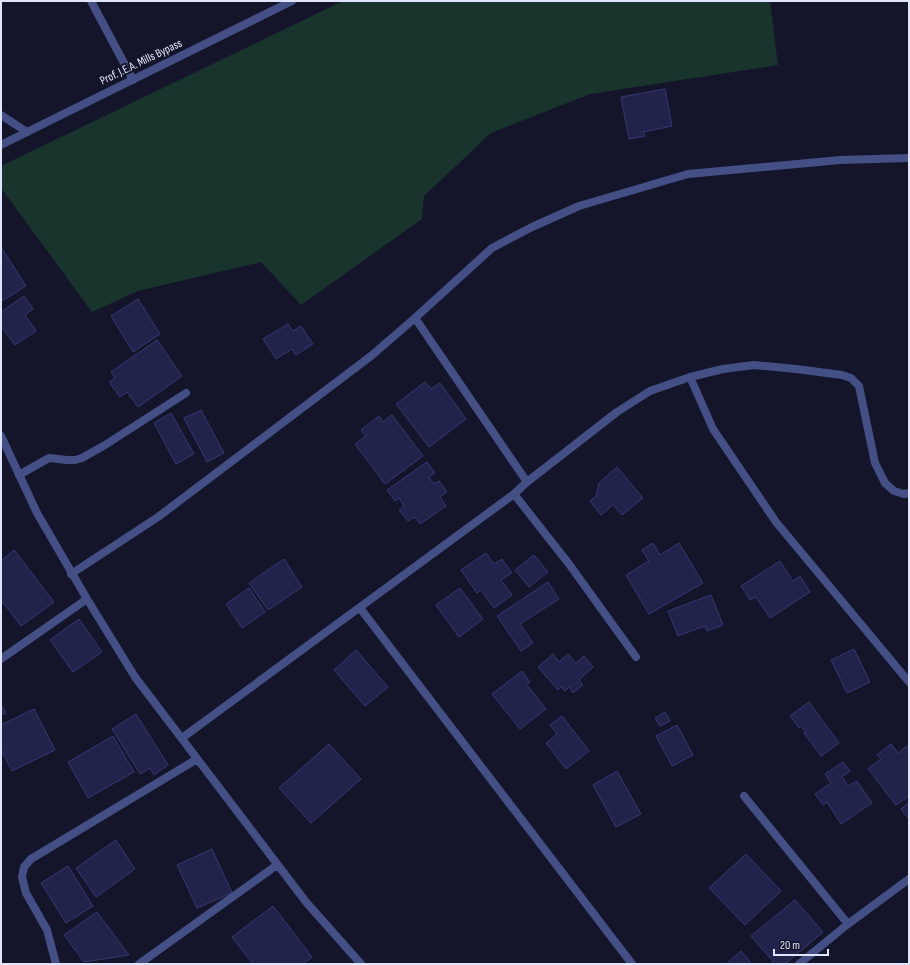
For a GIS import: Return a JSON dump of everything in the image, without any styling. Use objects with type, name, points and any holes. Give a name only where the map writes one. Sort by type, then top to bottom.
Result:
[{"type":"street","points":[[91,1],[133,80]]},
{"type":"street","name":"Prof. J.E.A. Mills Bypass","points":[[1,145],[292,1]]},
{"type":"street","points":[[1,115],[26,132]]},
{"type":"street","points":[[72,574],[158,517],[371,356],[492,248],[532,227],[579,206],[688,174],[840,160],[909,158]]},
{"type":"street","points":[[415,318],[526,482]]},
{"type":"street","points":[[182,738],[514,494],[526,482],[617,412],[650,391],[690,377],[723,369],[754,365],[842,375],[851,378],[859,386],[875,464],[885,484],[894,491],[904,494],[909,493]]},
{"type":"street","points":[[690,377],[713,429],[776,522],[909,682]]},
{"type":"street","points":[[20,475],[49,458],[67,460],[82,458],[186,393]]},
{"type":"street","points":[[1,436],[37,513],[72,574],[135,677],[306,902],[361,964]]},
{"type":"street","points":[[514,494],[569,564],[636,657]]},
{"type":"street","points":[[1,659],[87,599]]},
{"type":"street","points":[[360,608],[632,964]]},
{"type":"street","points":[[56,964],[47,930],[26,893],[22,877],[24,868],[30,859],[197,759]]},
{"type":"street","points":[[744,796],[848,924]]},
{"type":"street","points":[[139,964],[277,865]]},
{"type":"street","points":[[799,964],[848,924],[909,879]]},
{"type":"green space","points":[[343,1],[770,1],[778,65],[590,94],[491,133],[424,196],[422,219],[301,305],[261,262],[138,291],[92,312],[1,188],[1,166]]},
{"type":"building","points":[[665,89],[672,126],[643,132],[645,136],[629,139],[621,97]]},
{"type":"building","points":[[1,247],[26,286],[2,301],[1,299]]},
{"type":"building","points":[[24,296],[33,309],[25,315],[36,331],[15,345],[1,326],[1,312]]},
{"type":"building","points":[[138,299],[160,334],[133,352],[111,316]]},
{"type":"building","points":[[288,324],[293,331],[301,326],[313,344],[296,355],[292,349],[276,359],[263,339]]},
{"type":"building","points":[[157,340],[182,376],[138,407],[127,392],[120,397],[109,382],[115,378],[111,372]]},
{"type":"building","points":[[425,382],[431,389],[440,383],[466,419],[429,447],[396,404]]},
{"type":"building","points":[[201,410],[224,453],[207,462],[184,418]]},
{"type":"building","points":[[171,413],[194,454],[176,464],[154,423]]},
{"type":"building","points":[[392,415],[423,456],[385,484],[355,444],[366,436],[361,430],[379,416],[383,422]]},
{"type":"building","points":[[427,462],[435,473],[429,477],[434,484],[439,481],[447,492],[440,497],[446,506],[420,524],[415,517],[408,521],[399,510],[404,506],[399,498],[395,501],[387,490]]},
{"type":"building","points":[[617,467],[643,498],[622,515],[613,505],[601,515],[590,501],[596,496],[599,483]]},
{"type":"building","points":[[653,543],[660,555],[679,543],[703,583],[649,614],[626,575],[649,561],[642,550]]},
{"type":"building","points":[[14,550],[54,602],[21,626],[1,600],[1,561]]},
{"type":"building","points":[[486,553],[494,564],[502,559],[512,573],[501,580],[512,595],[494,608],[481,590],[477,593],[461,570]]},
{"type":"building","points":[[534,555],[548,572],[529,587],[515,570]]},
{"type":"building","points":[[284,559],[302,587],[268,610],[249,583]]},
{"type":"building","points":[[780,561],[793,581],[800,576],[810,592],[770,618],[756,597],[750,600],[741,586]]},
{"type":"building","points":[[548,582],[559,599],[520,624],[533,643],[521,651],[497,616]]},
{"type":"building","points":[[249,588],[265,612],[242,628],[226,604]]},
{"type":"building","points":[[460,588],[483,619],[459,637],[436,605]]},
{"type":"building","points":[[711,595],[723,625],[707,631],[705,626],[678,636],[668,611]]},
{"type":"building","points":[[79,619],[102,652],[73,672],[50,640]]},
{"type":"building","points":[[854,649],[870,682],[847,693],[831,660]]},
{"type":"building","points":[[356,650],[388,687],[365,706],[334,670]]},
{"type":"building","points":[[553,654],[559,662],[568,654],[576,663],[584,656],[593,667],[579,680],[583,685],[573,693],[569,687],[565,691],[561,687],[558,690],[538,667]]},
{"type":"building","points":[[522,671],[530,682],[527,685],[546,709],[520,729],[492,694]]},
{"type":"building","points":[[809,702],[839,743],[821,756],[804,733],[806,732],[801,726],[799,728],[790,716]]},
{"type":"building","points":[[1,704],[6,713],[1,715]]},
{"type":"building","points":[[34,709],[55,750],[12,771],[1,750],[1,725]]},
{"type":"building","points":[[665,712],[670,721],[660,726],[655,718]]},
{"type":"building","points":[[136,714],[168,765],[154,775],[150,768],[140,774],[112,729]]},
{"type":"building","points":[[562,716],[589,751],[566,769],[546,743],[557,734],[550,725]]},
{"type":"building","points":[[677,725],[693,755],[672,766],[656,736]]},
{"type":"building","points":[[113,736],[134,772],[88,798],[68,762]]},
{"type":"building","points":[[329,744],[361,779],[311,823],[279,788]]},
{"type":"building","points":[[891,744],[898,753],[907,746],[909,749],[909,796],[896,805],[868,769],[881,759],[877,755]]},
{"type":"building","points":[[843,762],[850,771],[842,777],[848,786],[857,781],[872,803],[841,824],[827,802],[823,805],[815,794],[831,783],[825,774]]},
{"type":"building","points":[[617,771],[641,814],[616,827],[593,785]]},
{"type":"building","points":[[909,802],[909,819],[901,809]]},
{"type":"building","points":[[116,840],[135,869],[96,897],[76,868]]},
{"type":"building","points":[[212,849],[232,893],[197,908],[177,865]]},
{"type":"building","points":[[746,854],[781,891],[745,925],[709,888]]},
{"type":"building","points":[[68,866],[93,906],[66,923],[41,883]]},
{"type":"building","points":[[795,900],[823,932],[785,964],[775,964],[751,936]]},
{"type":"building","points":[[273,906],[312,957],[303,964],[253,964],[232,937]]},
{"type":"building","points":[[97,912],[129,955],[84,962],[64,935]]},
{"type":"building","points":[[741,951],[752,964],[726,964]]}]
